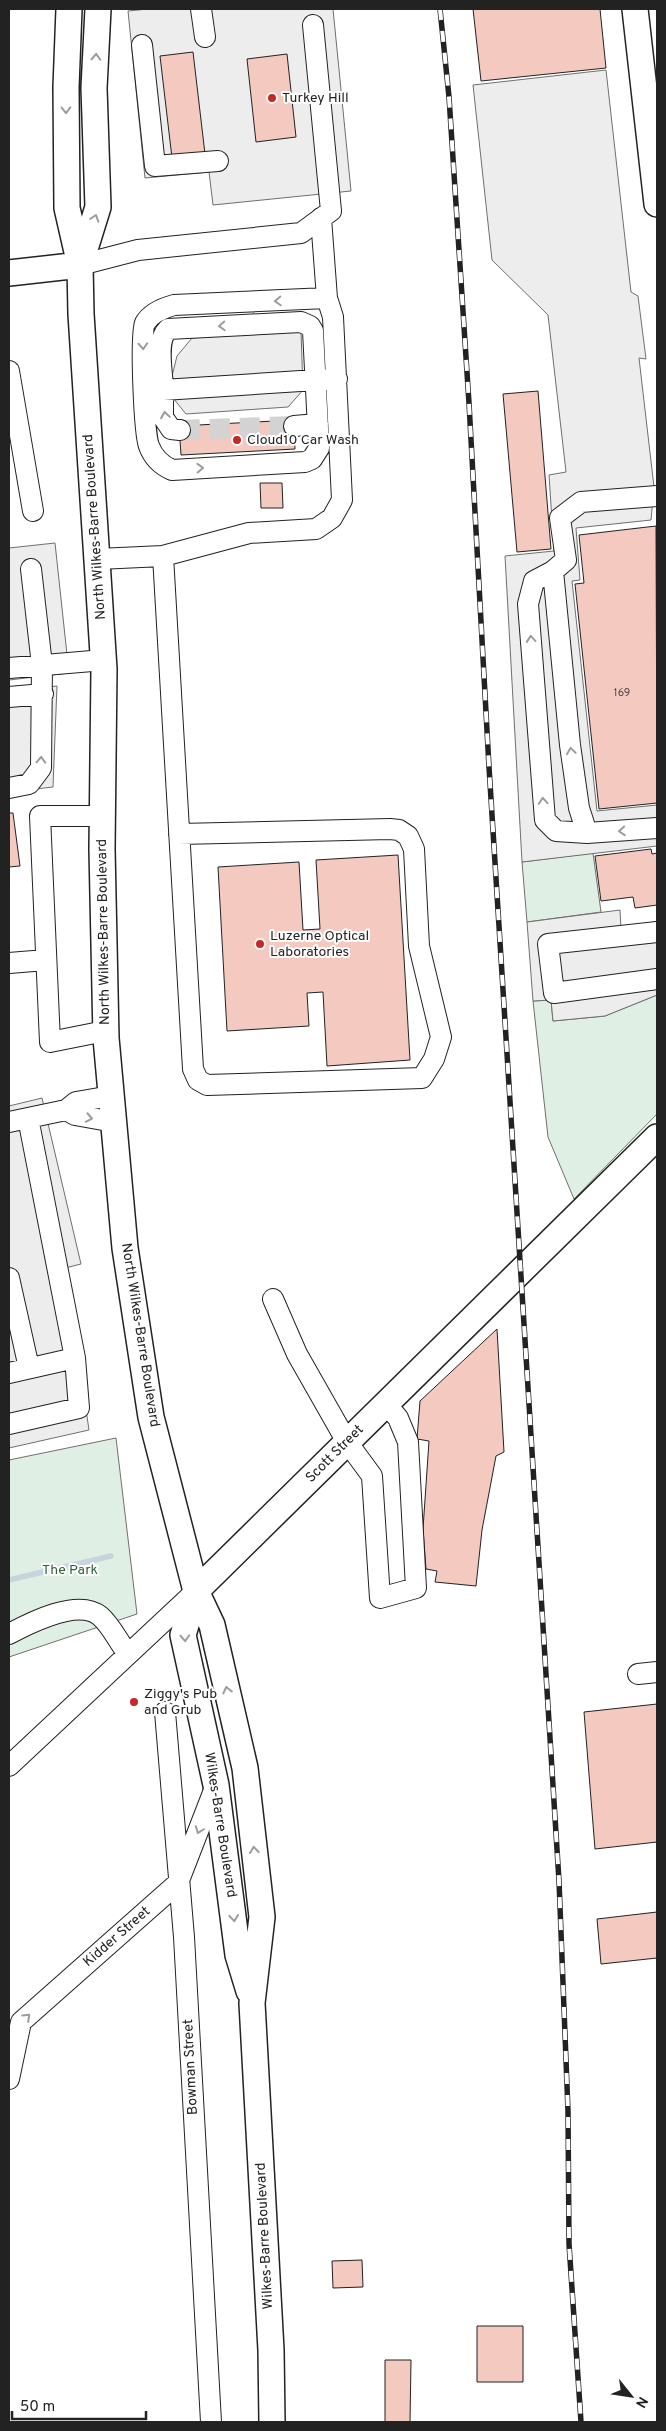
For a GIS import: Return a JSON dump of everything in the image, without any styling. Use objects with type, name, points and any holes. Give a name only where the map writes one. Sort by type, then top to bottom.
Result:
[{"type":"main road","name":"North Wilkes-Barre Boulevard","points":[[68,9],[66,87],[67,208],[80,265],[81,314],[104,660],[102,816],[106,1031],[111,1096],[125,1248],[151,1417],[196,1591]]},
{"type":"main road","name":"North Wilkes-Barre Boulevard","points":[[80,265],[98,207],[94,88],[98,9]]},
{"type":"main road","points":[[635,9],[657,197]]},
{"type":"main road","points":[[9,273],[80,265]]},
{"type":"main road","name":"Scott Street","points":[[196,1591],[657,1137]]},
{"type":"main road","name":"Wilkes-Barre Boulevard","points":[[196,1591],[182,1635],[216,1785],[238,1955],[252,2003]]},
{"type":"main road","name":"Wilkes-Barre Boulevard","points":[[196,1591],[212,1625],[245,1768],[262,1917],[252,2003],[271,2350],[272,2422]]},
{"type":"main road","name":"Wilkes-Barre Boulevard","points":[[271,2350],[285,2422]]},
{"type":"street","points":[[201,9],[205,37]]},
{"type":"street","points":[[80,265],[138,250],[301,233],[331,211],[313,25]]},
{"type":"street","points":[[142,44],[155,166],[218,160]]},
{"type":"street","points":[[98,559],[163,556],[249,533],[316,528],[332,518],[342,500],[343,490],[334,317],[327,298],[321,218]]},
{"type":"street","points":[[180,430],[171,429],[164,417],[161,342],[164,333],[168,329],[306,323],[313,331],[318,424],[319,448],[312,459],[305,462],[172,470],[164,466],[152,452],[148,443],[142,335],[144,325],[149,318],[164,308],[174,306],[327,298]]},
{"type":"street","points":[[9,371],[32,511]]},
{"type":"street","points":[[163,390],[337,379]]},
{"type":"street","points":[[294,426],[318,424]]},
{"type":"street","points":[[657,496],[581,502],[560,518],[566,560],[553,571],[534,580],[528,604],[545,820],[556,831],[588,833],[657,828]]},
{"type":"street","points":[[163,556],[193,1069],[198,1080],[207,1085],[422,1078],[434,1058],[441,1037],[419,946],[414,849],[408,836],[398,830],[390,829],[180,834]]},
{"type":"street","points":[[9,788],[28,784],[41,768],[42,665],[30,569]]},
{"type":"street","points":[[553,571],[570,745],[579,808],[588,833]]},
{"type":"street","points":[[9,668],[104,660]]},
{"type":"street","points":[[9,698],[43,694]]},
{"type":"street","points":[[102,816],[40,816],[50,1042],[106,1031]]},
{"type":"street","points":[[657,932],[548,944],[554,993],[657,979]]},
{"type":"street","points":[[9,963],[46,960]]},
{"type":"street","points":[[9,1424],[80,1408],[75,1358],[18,1120],[66,1110],[76,1102],[111,1096]]},
{"type":"street","points":[[66,1110],[75,1115],[114,1122]]},
{"type":"street","points":[[9,1278],[29,1368]]},
{"type":"street","points":[[273,1300],[297,1354],[348,1442],[372,1476],[380,1598],[416,1588],[408,1442],[398,1418],[386,1404]]},
{"type":"street","points":[[9,1373],[75,1358]]},
{"type":"street","name":"Scott Street","points":[[9,1766],[196,1591]]},
{"type":"street","points":[[9,1634],[30,1623],[71,1609],[86,1610],[100,1616],[128,1654]]},
{"type":"street","name":"Bowman Street","points":[[165,1712],[184,1947],[210,2422]]},
{"type":"street","name":"Kidder Street","points":[[9,2079],[21,2022],[178,1883],[216,1785]]},
{"type":"green space","points":[[593,853],[601,912],[527,922],[522,862]]},
{"type":"green space","points":[[657,995],[657,1114],[574,1199],[548,1137],[533,1001],[551,1000],[553,1021],[605,1016]]},
{"type":"green space","name":"The Park","points":[[116,1438],[137,1614],[9,1657],[9,1460]]},
{"type":"shaded area","points":[[148,9],[333,9],[351,191],[213,205],[209,172],[145,178],[128,11]]},
{"type":"shaded area","points":[[606,70],[631,292],[638,296],[646,359],[639,358],[654,487],[651,520],[576,528],[580,580],[572,581],[597,811],[657,805],[657,846],[522,862],[505,556],[554,551],[549,475],[566,472],[548,315],[492,260],[473,85]]},
{"type":"shaded area","points":[[301,331],[303,390],[288,407],[186,414],[173,398],[172,376],[177,356],[192,338]]},
{"type":"shaded area","points":[[55,543],[69,673],[9,680],[9,548]]},
{"type":"shaded area","points":[[57,686],[53,787],[9,792],[9,691]]},
{"type":"shaded area","points":[[620,910],[621,928],[657,924],[657,995],[605,1016],[553,1021],[551,1000],[533,1001],[527,922]]},
{"type":"shaded area","points":[[42,1098],[81,1264],[65,1268],[89,1430],[9,1448],[9,1106]]},
{"type":"building","points":[[473,9],[600,9],[606,68],[481,81]]},
{"type":"building","points":[[193,52],[205,154],[172,158],[160,56]]},
{"type":"building","name":"Turkey Hill","points":[[287,54],[296,137],[256,142],[247,59]]},
{"type":"building","points":[[538,391],[551,549],[517,552],[503,394]]},
{"type":"building","name":"Cloud10 Car Wash","points":[[294,420],[295,449],[181,455],[179,426]]},
{"type":"building","points":[[260,483],[282,483],[283,508],[261,508]]},
{"type":"building","points":[[656,526],[657,803],[599,809],[575,584],[584,583],[579,535]]},
{"type":"building","points":[[9,813],[13,813],[20,866],[9,867]]},
{"type":"building","points":[[651,849],[652,854],[657,853],[657,905],[635,908],[633,897],[601,901],[595,856]]},
{"type":"building","points":[[398,855],[410,1060],[327,1066],[323,992],[307,993],[309,1026],[227,1031],[218,867],[299,862],[303,930],[320,929],[316,860]]},
{"type":"building","points":[[497,1329],[504,1452],[496,1456],[482,1530],[476,1586],[435,1582],[437,1571],[426,1569],[423,1529],[429,1441],[417,1439],[420,1401]]},
{"type":"building","points":[[657,1704],[657,1842],[595,1849],[584,1712]]},
{"type":"building","points":[[657,1912],[657,1958],[601,1964],[597,1919]]},
{"type":"building","points":[[362,2260],[363,2287],[333,2288],[332,2261]]},
{"type":"building","points":[[477,2326],[523,2326],[523,2382],[477,2382]]},
{"type":"building","points":[[385,2360],[411,2360],[410,2422],[385,2422]]},
{"type":"waterway","points":[[9,1580],[111,1556]]},
{"type":"tunnel","points":[[180,430],[294,426]]},
{"type":"railway","points":[[440,9],[449,97],[469,403],[489,767],[559,1881],[568,2111],[569,2244],[581,2422]]},
{"type":"place","name":"Turkey Hill","points":[[272,98]]},
{"type":"place","name":"Cloud10 Car Wash","points":[[237,440]]},
{"type":"place","name":"Luzerne Optical Laboratories","points":[[260,944]]},
{"type":"place","name":"Ziggy's Pub and Grub","points":[[134,1702]]}]
